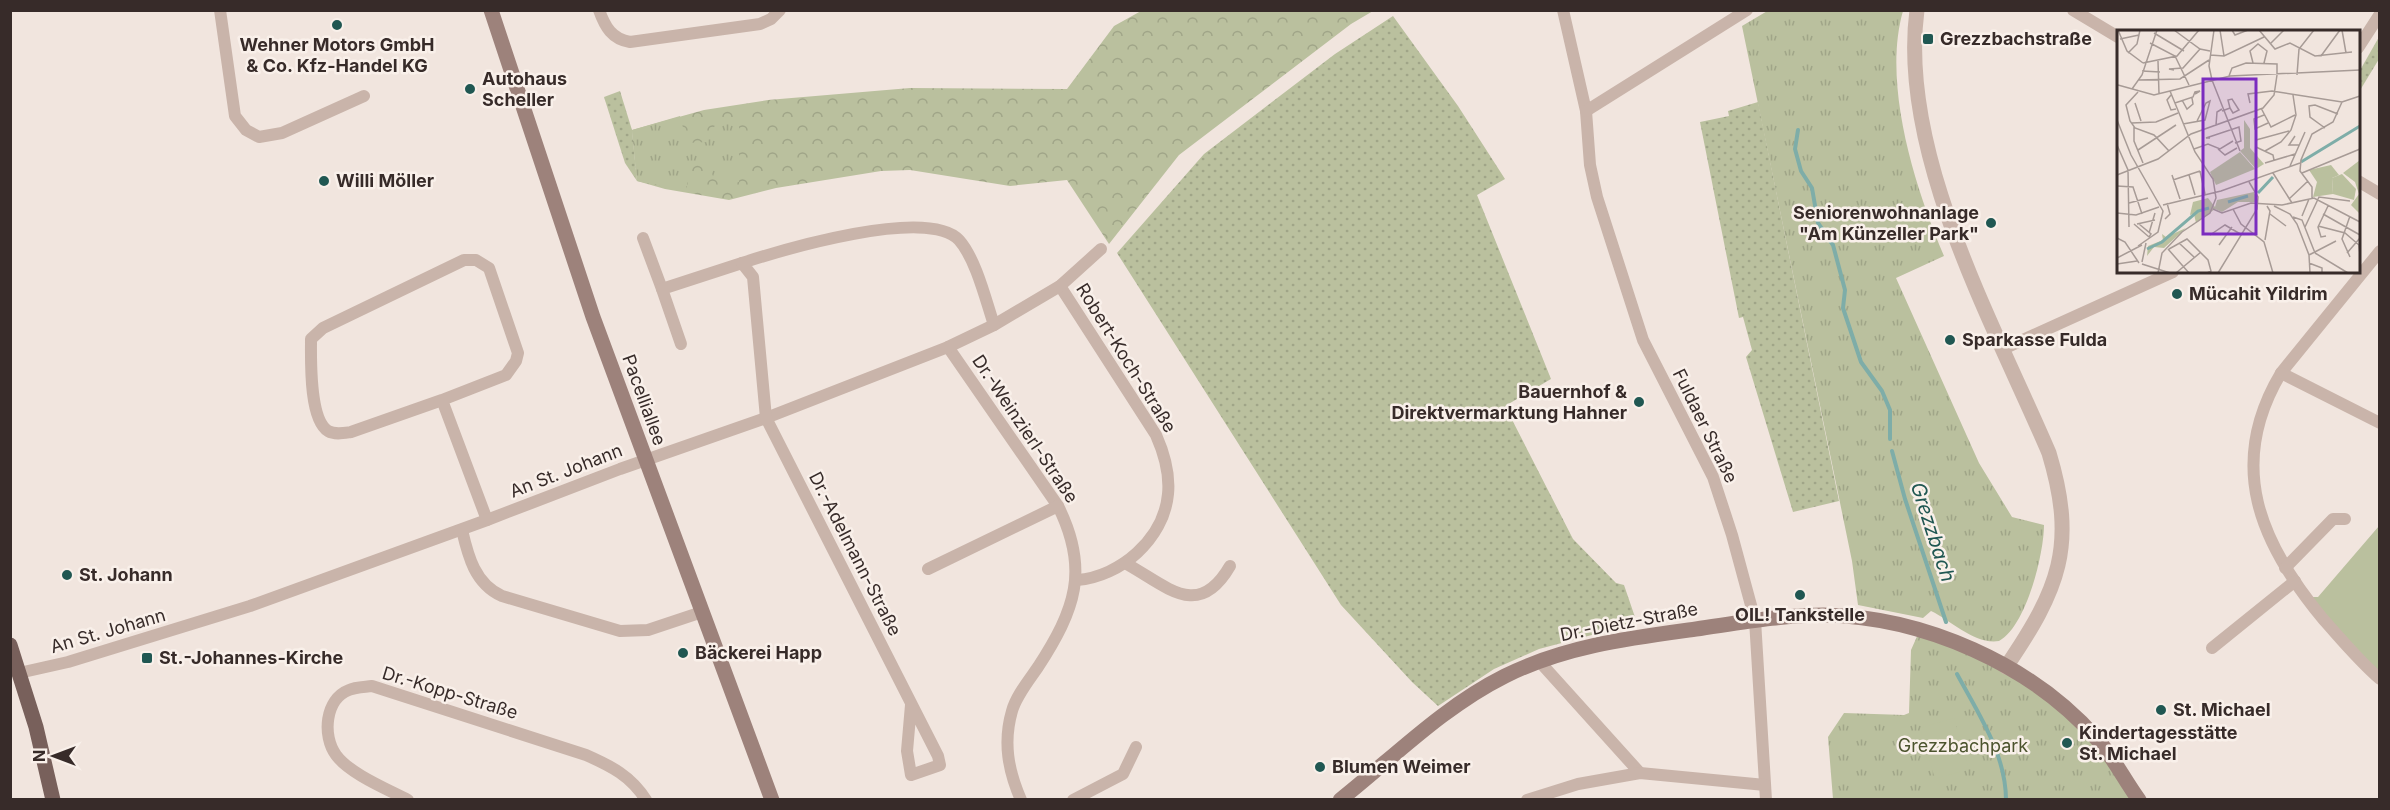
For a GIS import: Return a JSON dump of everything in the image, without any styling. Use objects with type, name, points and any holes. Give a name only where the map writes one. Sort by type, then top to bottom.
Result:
[{"type":"main road","name":"Pacelliallee","points":[[491,10],[568,246],[772,800]]},
{"type":"main road","name":"Dr.-Dietz-Straße","points":[[1340,800],[1446,712],[1504,676],[1539,661],[1591,645],[1755,620],[1822,615],[1894,624],[1962,645],[2006,667],[2072,712],[2100,741],[2139,800]]},
{"type":"main road","points":[[10,645],[15,673],[36,727],[53,800]]},
{"type":"street","points":[[220,10],[235,116],[246,130],[259,137],[282,133],[364,96]]},
{"type":"street","points":[[599,10],[611,34],[630,42],[760,24],[771,19],[780,10]]},
{"type":"street","name":"Fuldaer Straße","points":[[1563,10],[1586,111],[1590,165],[1597,197],[1642,340],[1713,477],[1732,535],[1755,620],[1766,800]]},
{"type":"street","points":[[1586,111],[1747,10]]},
{"type":"street","points":[[1917,10],[1914,38],[1915,82],[1939,192],[2003,349],[2049,453],[2064,518],[2059,564],[2049,596],[2031,630],[2006,667]]},
{"type":"street","points":[[2073,10],[2117,37]]},
{"type":"street","points":[[2360,45],[2379,14]]},
{"type":"street","points":[[2360,182],[2379,194]]},
{"type":"street","points":[[662,289],[804,243],[847,234],[902,228],[948,231],[960,241],[965,250],[978,278],[994,325]]},
{"type":"street","points":[[643,238],[681,344]]},
{"type":"street","name":"An St. Johann","points":[[15,673],[68,662],[240,610],[766,418],[948,347],[994,325],[1060,286],[1101,249]]},
{"type":"street","points":[[2379,251],[2281,374],[2259,417],[2254,480],[2260,513],[2270,541],[2285,568],[2334,631],[2379,679]]},
{"type":"street","points":[[464,260],[477,260],[489,268],[517,346],[516,361],[506,375],[442,400],[351,432],[340,434],[328,431],[320,422],[316,409],[310,364],[311,339],[323,328],[464,260]]},
{"type":"street","points":[[742,263],[753,277],[766,418]]},
{"type":"street","points":[[2003,349],[2171,273]]},
{"type":"street","name":"Robert-Koch-Straße","points":[[1060,286],[1156,435],[1166,462],[1168,495],[1163,514],[1150,539],[1125,563],[1090,579],[1077,580]]},
{"type":"street","name":"Dr.-Weinzierl-Straße","points":[[948,347],[1058,506],[1070,531],[1077,580],[1066,621],[1013,708],[1007,734],[1008,763],[1021,800]]},
{"type":"street","points":[[2281,374],[2379,423]]},
{"type":"street","points":[[442,400],[487,520]]},
{"type":"street","name":"Dr.-Adelmann-Straße","points":[[766,418],[911,705],[932,740],[940,765],[911,775],[907,751],[911,705]]},
{"type":"street","points":[[928,569],[1058,506]]},
{"type":"street","points":[[2285,568],[2333,519],[2345,519]]},
{"type":"street","points":[[462,530],[478,576],[488,588],[502,596],[620,631],[648,630],[702,612]]},
{"type":"street","points":[[1125,563],[1179,594],[1194,596],[1209,593],[1214,589],[1230,566]]},
{"type":"street","points":[[2212,648],[2295,581]]},
{"type":"street","points":[[1539,661],[1640,773]]},
{"type":"street","name":"Dr.-Kopp-Straße","points":[[408,800],[366,778],[336,755],[328,734],[328,717],[333,702],[348,690],[372,686],[586,755],[617,769],[634,783],[646,800]]},
{"type":"street","points":[[1073,800],[1123,774],[1136,747]]},
{"type":"street","points":[[1527,800],[1578,784],[1640,773],[1765,785]]},
{"type":"green space","points":[[1769,10],[1903,11],[1896,71],[1899,103],[1922,199],[1944,256],[1896,278],[1979,463],[2012,517],[2044,525],[2041,553],[2032,589],[2017,621],[2009,633],[1999,641],[1972,636],[1931,611],[1923,618],[1858,605],[1852,561],[1742,26]]},
{"type":"green space","points":[[1141,11],[1373,11],[1351,24],[1179,155],[1109,244],[1067,180],[1010,186],[910,170],[881,171],[776,188],[729,200],[665,189],[637,181],[632,130],[704,110],[768,100],[910,88],[1067,89],[1114,26]]},
{"type":"green space","points":[[1393,16],[1458,106],[1505,179],[1477,195],[1551,379],[1505,406],[1573,539],[1616,583],[1624,585],[1637,623],[1539,649],[1494,669],[1438,706],[1412,682],[1341,605],[1117,253],[1204,154],[1335,54]]},
{"type":"green space","points":[[2379,37],[2379,59],[2360,90],[2360,70]]},
{"type":"green space","points":[[620,91],[632,130],[637,181],[625,163],[604,97]]},
{"type":"green space","points":[[1758,102],[1839,501],[1793,512],[1746,357],[1752,350],[1743,317],[1739,318],[1700,122],[1729,116],[1728,111]]},
{"type":"green space","points":[[680,116],[687,143],[707,142],[717,121],[739,120],[739,182],[713,177],[709,162],[687,164],[687,192],[637,181],[632,130]]},
{"type":"green space","points":[[2379,526],[2379,676],[2306,597],[2318,597]]},
{"type":"green space","name":"Grezzbachpark","points":[[1919,632],[1947,639],[2057,702],[2139,799],[1833,799],[1828,737],[1844,713],[1904,715],[1909,713],[1911,650]]},
{"type":"green space","points":[[1954,718],[1969,769],[1935,779],[1920,728]]},
{"type":"waterway","name":"Grezzbach","points":[[1798,130],[1795,149],[1801,171],[1812,188],[1818,223],[1833,245],[1845,290],[1843,308],[1861,362],[1882,391],[1890,410],[1890,439]]},
{"type":"waterway","name":"Grezzbach","points":[[1892,451],[1905,499],[1946,622]]},
{"type":"waterway","name":"Grezzbach","points":[[1957,674],[1996,750],[2005,783],[2006,800]]},
{"type":"place","name":"Wehner Motors GmbH & Co. Kfz-Handel KG","points":[[337,25]]},
{"type":"place","name":"Grezzbachstraße","points":[[1928,39]]},
{"type":"place","name":"Autohaus Scheller","points":[[470,89]]},
{"type":"place","name":"Willi Möller","points":[[324,181]]},
{"type":"place","name":"Seniorenwohnanlage \"Am Künzeller Park\"","points":[[1991,223]]},
{"type":"place","name":"Mücahit Yildrim","points":[[2177,294]]},
{"type":"place","name":"Sparkasse Fulda","points":[[1950,340]]},
{"type":"place","name":"Bauernhof & Direktvermarktung Hahner","points":[[1639,402]]},
{"type":"place","name":"St. Johann","points":[[67,575]]},
{"type":"place","name":"OIL! Tankstelle","points":[[1800,595]]},
{"type":"place","name":"Bäckerei Happ","points":[[683,653]]},
{"type":"place","name":"St.-Johannes-Kirche","points":[[147,658]]},
{"type":"place","name":"St. Michael","points":[[2161,710]]},
{"type":"place","name":"Kindertagesstätte St. Michael","points":[[2067,743]]},
{"type":"place","name":"Blumen Weimer","points":[[1320,767]]}]
